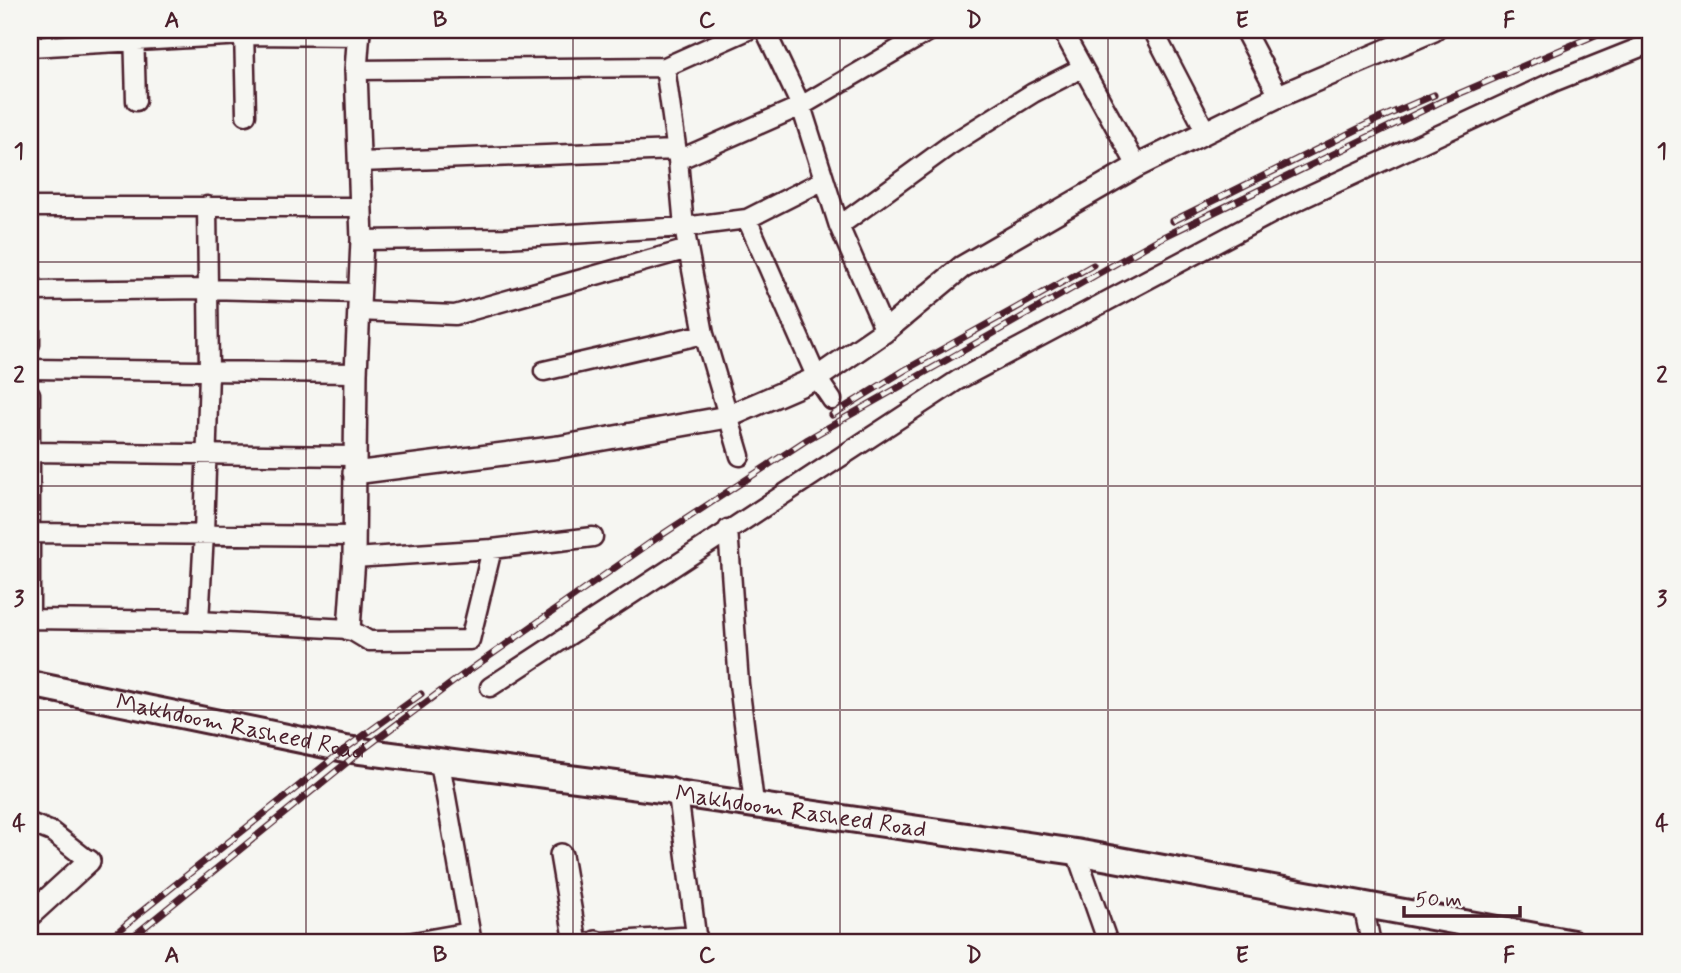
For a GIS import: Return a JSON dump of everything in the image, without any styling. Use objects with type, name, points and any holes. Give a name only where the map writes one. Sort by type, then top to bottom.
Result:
[{"type":"main road","name":"Makhdoom Rasheed Road","points":[[30,684],[345,749],[670,791],[1076,852],[1538,940],[1573,943]]},
{"type":"street","points":[[356,70],[664,68],[748,30]]},
{"type":"street","points":[[765,30],[800,106],[839,226],[885,331]]},
{"type":"street","points":[[360,162],[677,155],[800,106],[931,30]]},
{"type":"street","points":[[1062,30],[1136,166]]},
{"type":"street","points":[[1153,30],[1206,132]]},
{"type":"street","points":[[1244,30],[1279,96]]},
{"type":"street","points":[[31,452],[205,453],[354,465],[559,447],[727,417],[817,378],[885,331],[962,267],[1136,166],[1279,96],[1434,30]]},
{"type":"street","points":[[244,33],[246,115]]},
{"type":"street","points":[[30,47],[134,36],[360,33],[356,70],[362,240],[356,373],[355,536],[349,629]]},
{"type":"street","points":[[134,36],[136,101]]},
{"type":"street","points":[[490,687],[958,380],[1286,205],[1553,82],[1651,43]]},
{"type":"street","points":[[664,68],[684,227],[704,334],[740,456]]},
{"type":"street","points":[[839,226],[950,145],[1033,93],[1082,68]]},
{"type":"street","points":[[362,240],[505,238],[684,227],[747,219],[824,180]]},
{"type":"street","points":[[199,621],[209,372],[207,206]]},
{"type":"street","points":[[30,207],[361,207]]},
{"type":"street","points":[[747,219],[817,378],[832,400]]},
{"type":"street","points":[[31,291],[206,289],[358,302],[455,315],[688,249]]},
{"type":"street","points":[[30,262],[30,344]]},
{"type":"street","points":[[544,371],[704,334]]},
{"type":"street","points":[[30,369],[356,373]]},
{"type":"street","points":[[30,394],[30,619],[199,621],[349,629],[369,641],[470,640],[492,550]]},
{"type":"street","points":[[728,529],[738,684],[754,803]]},
{"type":"street","points":[[30,533],[355,536]]},
{"type":"street","points":[[354,558],[492,550],[593,537]]},
{"type":"street","points":[[408,943],[471,937],[440,763]]},
{"type":"street","points":[[561,855],[587,943],[697,940],[678,794]]},
{"type":"street","points":[[30,823],[52,832],[89,861],[30,915]]},
{"type":"street","points":[[1076,852],[1108,943]]},
{"type":"street","points":[[1363,905],[1371,943]]},
{"type":"railway","points":[[125,943],[361,751],[457,679],[657,538],[808,439],[1157,240],[1442,101],[1607,30]]},
{"type":"railway","points":[[1173,221],[1376,120],[1434,95]]},
{"type":"railway","points":[[832,415],[905,370],[1093,265]]},
{"type":"railway","points":[[105,943],[345,749],[421,694]]}]
